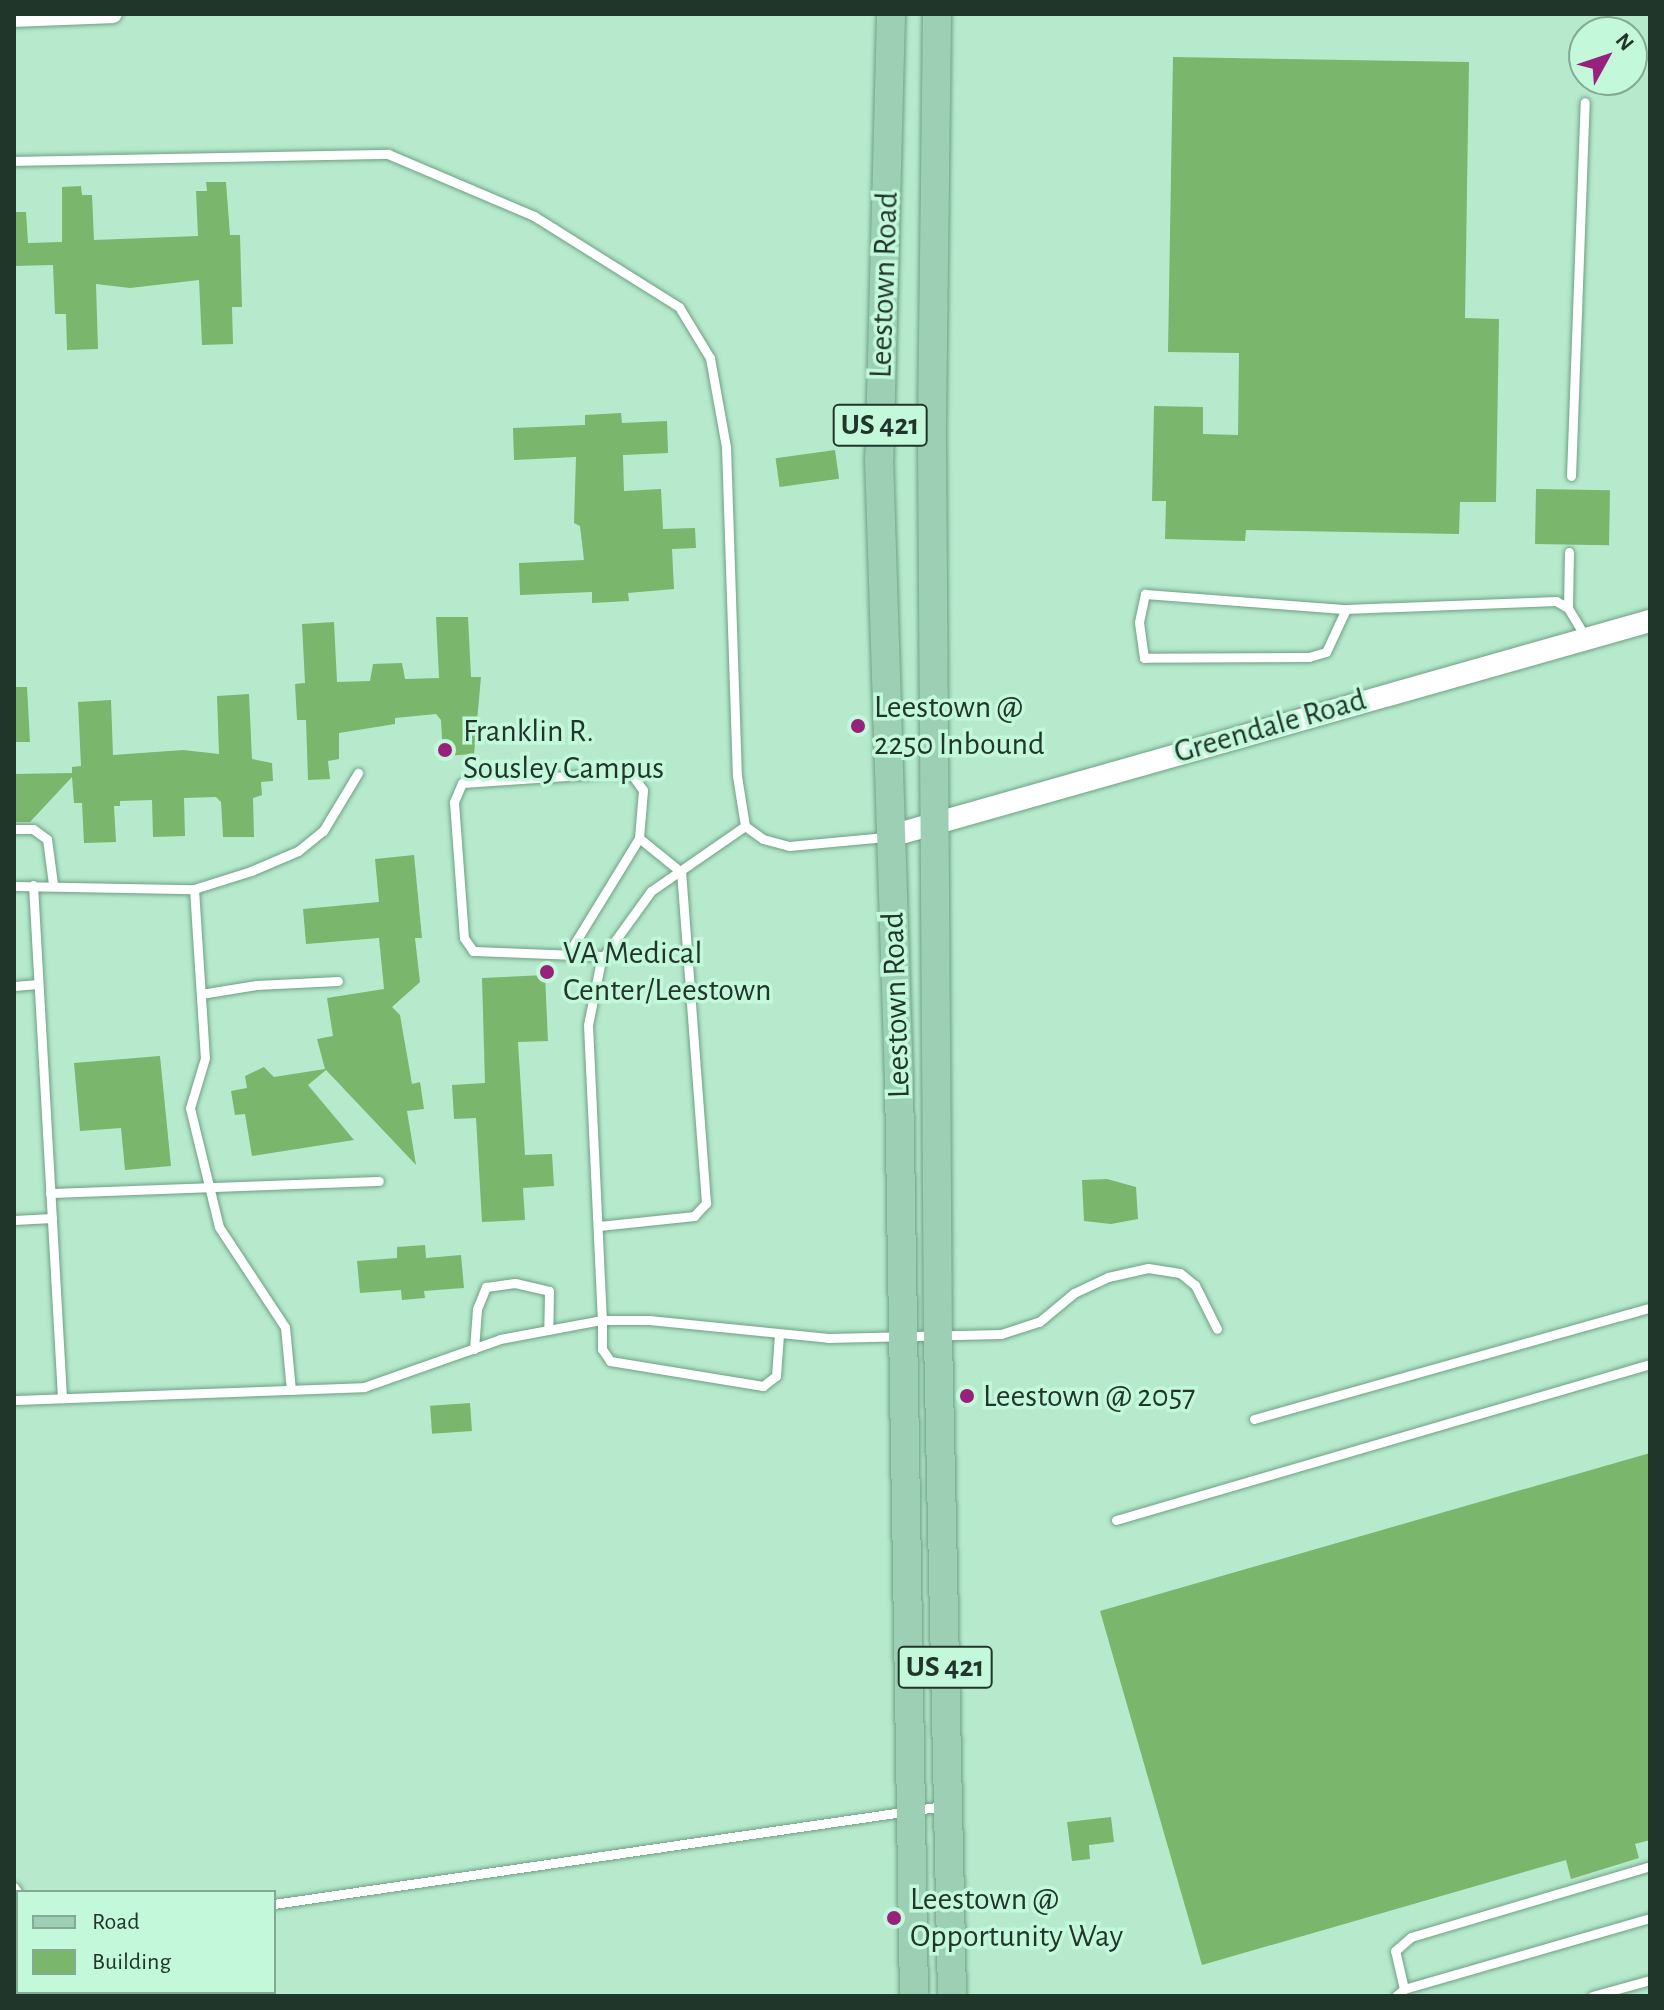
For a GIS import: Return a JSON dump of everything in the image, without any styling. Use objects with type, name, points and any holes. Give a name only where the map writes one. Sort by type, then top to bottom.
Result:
[{"type":"main road","name":"Leestown Road","points":[[891,14],[879,458],[914,1809],[914,1996]]},
{"type":"main road","name":"Leestown Road","points":[[937,14],[932,424],[937,819],[938,1337],[952,1996]]},
{"type":"street","points":[[14,18],[113,14]]},
{"type":"street","name":"Greendale Road","points":[[891,836],[937,819],[1650,621]]},
{"type":"lane","points":[[1571,476],[1585,102]]},
{"type":"lane","points":[[14,161],[388,154],[534,216],[679,307],[710,358],[726,447],[737,776],[745,826],[763,839],[789,846],[891,836]]},
{"type":"lane","points":[[1569,552],[1568,608],[1586,638]]},
{"type":"lane","points":[[1346,609],[1326,652],[1309,657],[1144,658],[1139,622],[1145,594],[1346,609],[1541,601],[1568,608]]},
{"type":"lane","points":[[14,886],[53,884],[194,889],[298,851],[323,831],[358,773]]},
{"type":"lane","points":[[568,954],[639,838],[643,790],[633,776],[610,773],[462,783],[454,802],[464,938],[473,951],[603,956]]},
{"type":"lane","points":[[745,826],[651,891],[603,956],[588,1025],[602,1349],[610,1361],[755,1386],[771,1384],[776,1376],[779,1334]]},
{"type":"lane","points":[[14,829],[33,829],[47,839],[53,884]]},
{"type":"lane","points":[[599,1226],[694,1216],[706,1203],[681,872],[639,838]]},
{"type":"lane","points":[[33,885],[62,1398]]},
{"type":"lane","points":[[194,889],[205,1058],[190,1108],[219,1227],[285,1327],[291,1390]]},
{"type":"lane","points":[[201,994],[256,985],[338,981]]},
{"type":"lane","points":[[14,986],[38,984]]},
{"type":"lane","points":[[50,1193],[379,1181]]},
{"type":"lane","points":[[14,1220],[52,1218]]},
{"type":"lane","points":[[14,1400],[364,1387],[474,1349],[602,1320],[649,1320],[779,1334],[901,1338],[1001,1334],[1039,1322],[1074,1293],[1148,1268],[1180,1273],[1195,1285],[1217,1329]]},
{"type":"lane","points":[[474,1349],[477,1309],[486,1287],[515,1283],[549,1291],[548,1330]]},
{"type":"lane","points":[[1254,1419],[1650,1308]]},
{"type":"lane","points":[[1116,1520],[1650,1364]]},
{"type":"lane","points":[[276,1904],[949,1806]]},
{"type":"lane","points":[[1404,1989],[1395,1951],[1411,1937],[1650,1866]]},
{"type":"lane","points":[[1396,1996],[1404,1989],[1650,1918]]},
{"type":"lane","points":[[1592,1996],[1650,1980]]},
{"type":"building","points":[[1173,57],[1469,62],[1465,318],[1499,319],[1496,502],[1460,502],[1459,534],[1246,530],[1245,541],[1165,539],[1166,501],[1152,501],[1154,406],[1203,407],[1203,434],[1238,435],[1239,353],[1168,352]]},
{"type":"building","points":[[206,182],[226,182],[230,235],[240,235],[242,307],[232,307],[233,344],[202,345],[199,280],[130,288],[96,284],[98,349],[67,350],[66,314],[55,314],[53,265],[14,266],[14,212],[26,212],[28,243],[62,242],[62,187],[81,186],[82,195],[92,195],[94,240],[198,236],[196,191],[207,191]]},
{"type":"building","points":[[621,413],[622,423],[667,421],[668,453],[623,455],[624,491],[661,489],[663,529],[695,528],[696,548],[672,549],[674,589],[628,593],[629,601],[592,603],[592,592],[520,595],[519,563],[584,560],[580,526],[574,523],[576,457],[514,460],[513,428],[585,425],[585,415]]},
{"type":"building","points":[[835,450],[839,479],[780,487],[776,458]]},
{"type":"building","points":[[1536,489],[1610,490],[1609,545],[1535,544]]},
{"type":"building","points":[[436,617],[468,617],[471,677],[481,677],[474,754],[443,756],[441,720],[436,714],[395,718],[395,724],[339,733],[339,759],[328,761],[330,779],[308,780],[306,720],[297,720],[295,684],[305,683],[302,624],[334,622],[337,682],[370,681],[373,664],[402,663],[405,679],[439,678]]},
{"type":"building","points":[[14,687],[27,687],[30,742],[14,742]]},
{"type":"building","points":[[249,694],[252,759],[272,763],[273,781],[261,782],[262,795],[253,798],[254,837],[223,837],[221,802],[216,797],[184,798],[185,836],[153,837],[152,800],[120,801],[120,806],[114,806],[116,842],[84,843],[82,803],[74,803],[72,777],[30,822],[14,822],[14,774],[72,773],[72,767],[81,766],[78,702],[111,700],[113,755],[183,750],[219,754],[217,696]]},
{"type":"building","points":[[414,855],[422,938],[415,938],[420,982],[392,1007],[400,1015],[412,1084],[420,1082],[424,1109],[407,1111],[416,1165],[326,1070],[308,1085],[354,1140],[252,1156],[245,1114],[235,1115],[231,1091],[247,1088],[245,1076],[264,1067],[274,1077],[325,1069],[317,1039],[333,1036],[327,998],[384,989],[379,938],[306,944],[303,909],[379,902],[375,859]]},
{"type":"building","points":[[545,975],[548,1041],[518,1042],[525,1155],[552,1154],[554,1186],[523,1188],[525,1220],[482,1222],[476,1118],[454,1119],[452,1085],[485,1083],[482,978]]},
{"type":"building","points":[[160,1056],[171,1166],[125,1170],[121,1128],[80,1131],[74,1063]]},
{"type":"building","points":[[1107,1179],[1136,1187],[1138,1219],[1111,1224],[1084,1221],[1082,1180]]},
{"type":"building","points":[[425,1245],[426,1258],[461,1255],[464,1288],[424,1291],[425,1298],[402,1300],[401,1290],[360,1293],[357,1261],[397,1258],[397,1247]]},
{"type":"building","points":[[470,1403],[472,1431],[432,1434],[430,1406]]},
{"type":"building","points":[[1650,1453],[1650,1840],[1635,1844],[1639,1858],[1571,1879],[1566,1860],[1202,1965],[1100,1611]]},
{"type":"building","points":[[1111,1817],[1114,1842],[1089,1845],[1090,1859],[1072,1861],[1067,1822]]},
{"type":"place","name":"Leestown @ 2250 Inbound","points":[[858,726]]},
{"type":"place","name":"Franklin R. Sousley Campus","points":[[445,750]]},
{"type":"place","name":"VA Medical Center/Leestown","points":[[547,972]]},
{"type":"place","name":"Leestown @ 2057","points":[[967,1396]]},
{"type":"place","name":"Leestown @ Opportunity Way","points":[[894,1918]]}]
